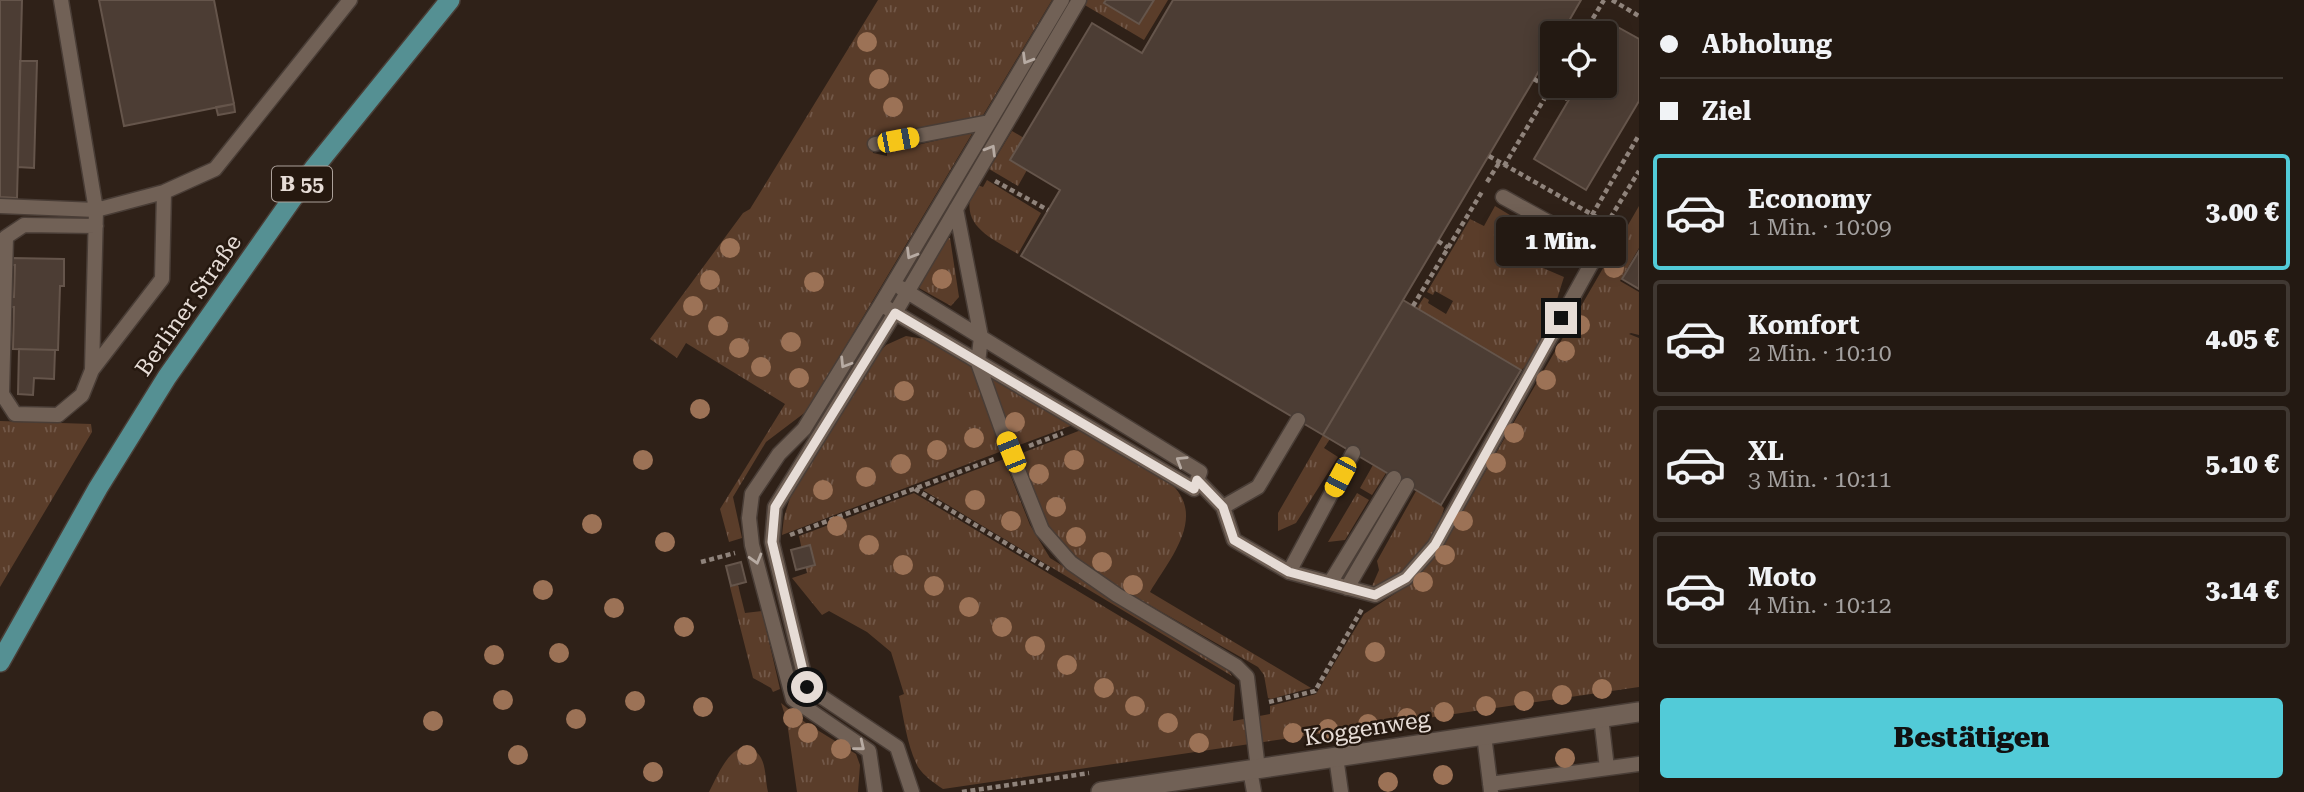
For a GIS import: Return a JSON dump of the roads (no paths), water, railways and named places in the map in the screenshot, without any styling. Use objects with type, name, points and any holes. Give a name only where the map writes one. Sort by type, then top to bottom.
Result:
[{"type":"main road","name":"Berliner Straße","points":[[0,662],[98,488],[167,377],[314,168],[450,0]]},
{"type":"street","name":"Koggenweg","points":[[1101,792],[1189,786],[1254,769],[1639,712]]},
{"type":"lane","points":[[61,0],[96,210],[92,370]]},
{"type":"lane","points":[[0,206],[96,210],[164,192],[215,169],[350,0]]},
{"type":"lane","points":[[875,792],[869,751],[793,699],[753,547],[749,518],[752,494],[779,454],[804,429],[1062,0]]},
{"type":"lane","points":[[912,792],[897,747],[807,687],[772,542],[775,507],[895,313],[1079,0]]},
{"type":"lane","points":[[876,145],[989,122]]},
{"type":"lane","points":[[96,226],[24,225],[6,237],[2,394],[15,414],[58,415],[82,395],[92,370],[162,279],[164,192]]},
{"type":"lane","points":[[1197,480],[1223,507],[1234,540],[1289,572],[1375,595],[1406,578],[1435,545],[1599,250],[1503,197]]},
{"type":"lane","points":[[956,209],[981,337],[978,363],[1041,530],[1071,563],[1117,595],[1236,666],[1247,677],[1254,792]]},
{"type":"lane","points":[[881,304],[1194,489],[1200,472],[893,284]]},
{"type":"lane","points":[[1223,507],[1258,487],[1298,420]]},
{"type":"lane","points":[[1289,572],[1353,453]]},
{"type":"lane","points":[[1330,583],[1401,481],[1347,588]]},
{"type":"lane","points":[[1601,718],[1607,768]]},
{"type":"lane","points":[[1484,735],[1491,788],[1639,764]]},
{"type":"lane","points":[[1336,757],[1341,792]]}]
